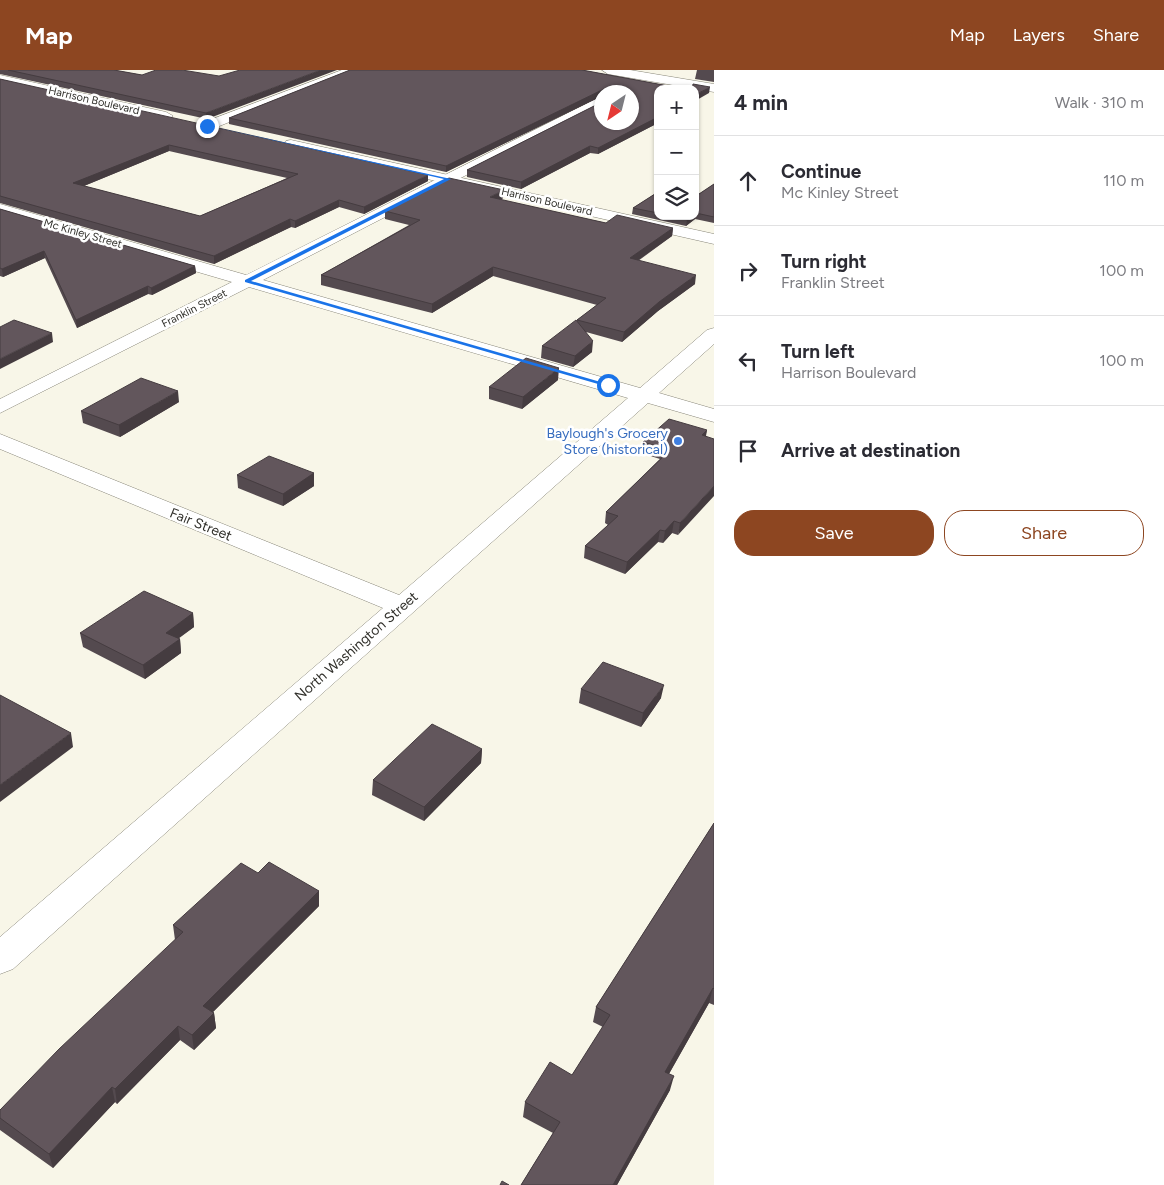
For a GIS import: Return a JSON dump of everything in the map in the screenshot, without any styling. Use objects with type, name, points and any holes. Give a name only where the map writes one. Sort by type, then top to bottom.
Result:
[{"type":"street","points":[[236,132],[202,125],[353,70]]},
{"type":"street","points":[[608,70],[714,88]]},
{"type":"street","points":[[632,85],[660,70]]},
{"type":"street","name":"Harrison Boulevard","points":[[0,79],[178,119]]},
{"type":"street","name":"Franklin Street","points":[[0,407],[594,104]]},
{"type":"street","name":"Harrison Boulevard","points":[[274,140],[714,239]]},
{"type":"street","name":"Mc Kinley Street","points":[[0,209],[714,416]]},
{"type":"street","name":"North Washington Street","points":[[0,959],[714,334]]},
{"type":"street","name":"Fair Street","points":[[0,441],[402,606]]},
{"type":"building","points":[[8,70],[114,70],[142,75],[156,70],[182,70],[219,76],[240,70],[321,70],[206,113]]},
{"type":"building","points":[[350,70],[582,70],[663,85],[654,85],[654,119],[639,127],[639,85],[594,85],[594,94],[446,166],[229,118]]},
{"type":"building","points":[[0,79],[428,175],[364,207],[339,200],[295,221],[290,219],[214,256],[0,196]],"holes":[[[169,145],[298,174],[200,216],[73,183]]]},
{"type":"building","points":[[699,85],[710,87],[699,93]]},
{"type":"building","points":[[594,106],[594,130],[633,130],[598,148],[590,146],[521,182],[467,170]]},
{"type":"building","points":[[449,178],[504,190],[490,197],[588,219],[606,223],[617,215],[673,228],[630,258],[696,275],[659,302],[624,332],[577,320],[606,298],[493,267],[432,304],[321,275],[420,220],[385,211]]},
{"type":"building","points":[[714,184],[714,217],[699,214],[699,194]]},
{"type":"building","points":[[654,195],[654,212],[633,208]]},
{"type":"building","points":[[0,209],[195,266],[151,288],[148,286],[76,320],[44,251],[2,269],[0,268]]},
{"type":"building","points":[[14,320],[52,333],[0,359],[0,327]]},
{"type":"building","points":[[576,320],[593,341],[575,356],[542,346]]},
{"type":"building","points":[[526,358],[559,368],[523,397],[489,387]]},
{"type":"building","points":[[141,378],[178,391],[119,425],[81,411]]},
{"type":"building","points":[[669,419],[707,430],[702,435],[714,439],[714,486],[680,523],[674,521],[665,531],[660,530],[627,562],[585,546],[618,516],[606,512],[670,450],[643,442]]},
{"type":"building","points":[[269,456],[314,473],[283,494],[237,475]]},
{"type":"building","points":[[144,591],[193,613],[166,633],[180,639],[143,665],[80,633]]},
{"type":"building","points":[[603,662],[664,685],[643,713],[581,689]]},
{"type":"building","points":[[0,695],[71,733],[0,785]]},
{"type":"building","points":[[432,724],[482,749],[424,807],[373,780]]},
{"type":"building","points":[[714,823],[714,989],[665,1072],[674,1076],[613,1185],[521,1185],[560,1122],[525,1102],[550,1062],[572,1075],[610,1015],[596,1007]]},
{"type":"building","points":[[269,862],[319,891],[203,1006],[214,1013],[192,1035],[178,1026],[115,1089],[112,1087],[49,1154],[0,1118],[0,1110],[59,1049],[183,932],[173,925],[241,863],[258,873]]},
{"type":"building","points":[[502,1181],[509,1185],[500,1185]]},
{"type":"place","name":"Baylough's Grocery Store (historical)","points":[[678,441]]},
{"type":"route","points":[[207,126],[448,179],[246,281],[608,385]]}]
